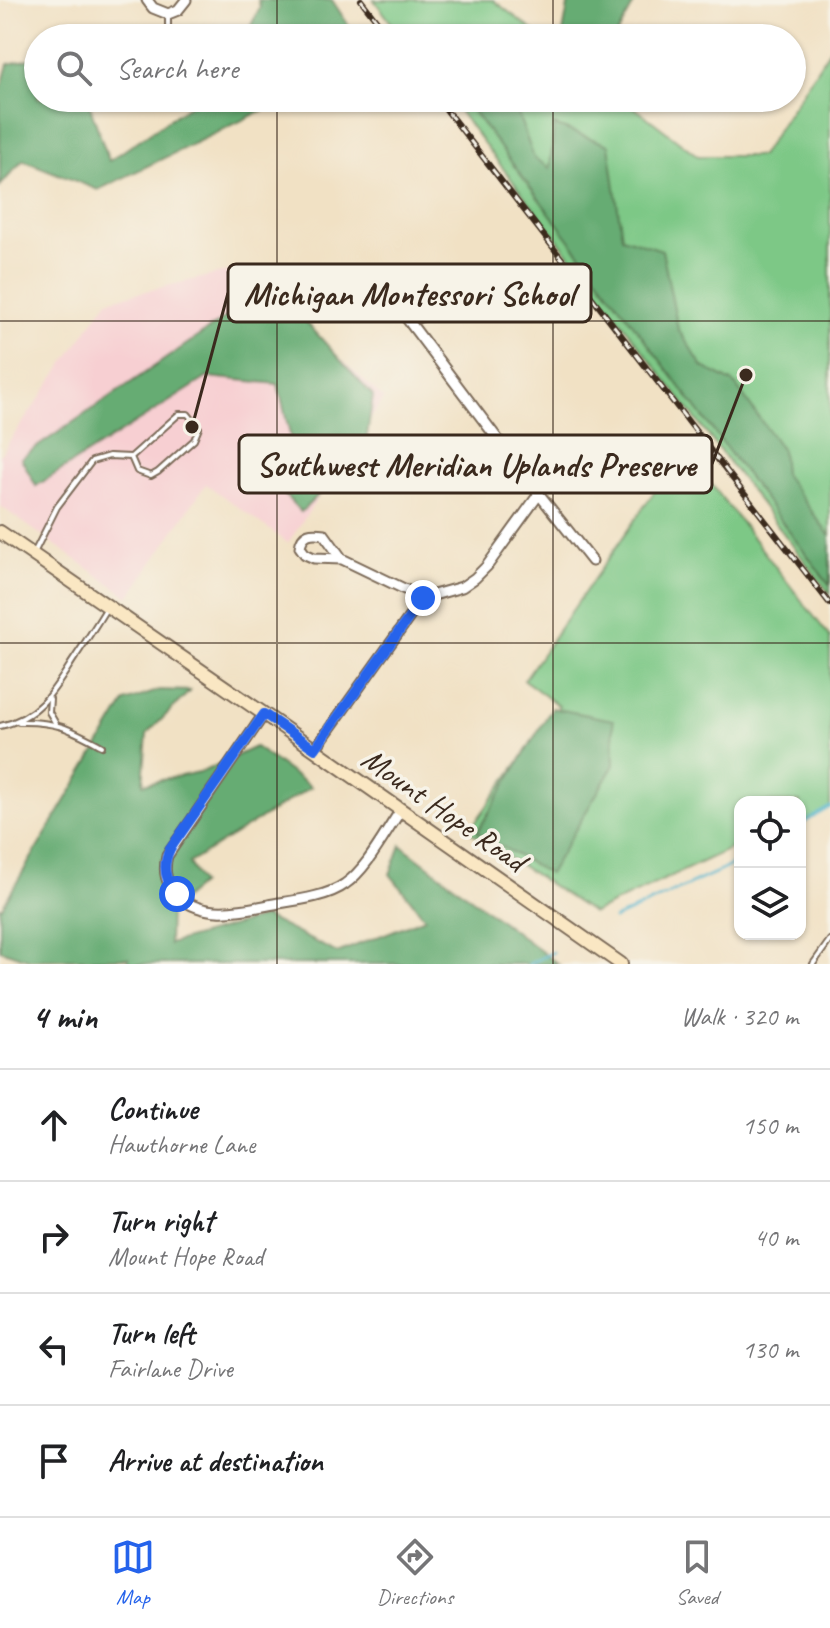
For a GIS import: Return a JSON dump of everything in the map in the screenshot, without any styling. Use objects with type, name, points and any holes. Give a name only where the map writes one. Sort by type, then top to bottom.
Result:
[{"type":"street","points":[[147,0],[153,8],[168,14],[178,10],[186,0]]},
{"type":"street","points":[[405,316],[420,317],[431,306],[430,290],[422,283],[412,281],[402,285],[395,304],[592,561]]},
{"type":"street","points":[[315,749],[423,598],[462,587],[475,578],[539,494]]},
{"type":"street","name":"Mount Hope Road","points":[[0,532],[621,964]]},
{"type":"street","points":[[342,559],[423,598]]},
{"type":"street","points":[[264,714],[167,856],[167,881],[185,901],[203,909],[227,912],[300,900],[336,889],[358,872],[401,810]]},
{"type":"lane","points":[[168,14],[168,24]]},
{"type":"lane","points":[[33,555],[57,507],[92,461],[109,456],[131,457],[179,414],[188,414],[199,428],[194,440],[151,476],[137,471],[131,457]]},
{"type":"lane","points":[[17,722],[50,697],[107,607]]},
{"type":"lane","points":[[50,697],[49,712],[57,725]]},
{"type":"lane","points":[[0,726],[42,721],[68,728],[102,746]]},
{"type":"lane","points":[[813,964],[830,940]]},
{"type":"shaded area","points":[[243,268],[384,399],[288,543],[206,484],[129,597],[0,506],[0,455],[108,300]]},
{"type":"green space","points":[[258,0],[332,0],[348,24],[252,24],[260,7]]},
{"type":"green space","points":[[374,0],[493,0],[525,24],[392,24]]},
{"type":"green space","points":[[569,0],[636,0],[623,24],[565,24]]},
{"type":"green space","points":[[830,49],[830,594],[460,112],[640,112],[698,156],[761,156],[789,112],[806,112],[806,86]]},
{"type":"green space","points":[[24,60],[24,112],[92,112],[109,161],[180,112],[259,112],[98,190],[23,160],[0,186],[0,92],[8,64]]},
{"type":"green space","points":[[474,112],[517,112],[534,158],[550,168],[554,125],[609,145],[622,237],[662,250],[678,329],[703,367],[734,383],[782,450],[784,474],[830,536],[830,586]]},
{"type":"green space","points":[[273,285],[373,396],[365,449],[301,512],[280,490],[293,448],[278,384],[208,377],[36,486],[21,458]]},
{"type":"green space","points":[[684,449],[830,637],[830,807],[806,821],[806,796],[734,796],[734,847],[593,913],[469,831],[559,706],[524,680]]},
{"type":"green space","points":[[160,690],[190,691],[147,734],[143,784],[204,771],[255,747],[311,787],[189,863],[201,884],[170,910],[169,944],[265,917],[337,953],[425,918],[390,874],[401,845],[558,964],[127,964],[128,958],[30,960],[0,950],[0,907],[125,702]]},
{"type":"green space","points":[[552,708],[613,720],[614,765],[549,874],[477,832]]},
{"type":"waterway","points":[[806,821],[830,807]]},
{"type":"waterway","points":[[614,919],[734,863]]},
{"type":"waterway","points":[[529,964],[553,952]]},
{"type":"railway","points":[[361,0],[379,24]]},
{"type":"railway","points":[[448,112],[830,604]]},
{"type":"place","name":"Southwest Meridian Uplands Preserve","points":[[746,375]]},
{"type":"place","name":"Michigan Montessori School","points":[[192,427]]},
{"type":"route","points":[[177,894],[167,881],[165,872],[170,849],[264,714],[315,749],[423,598]]}]
